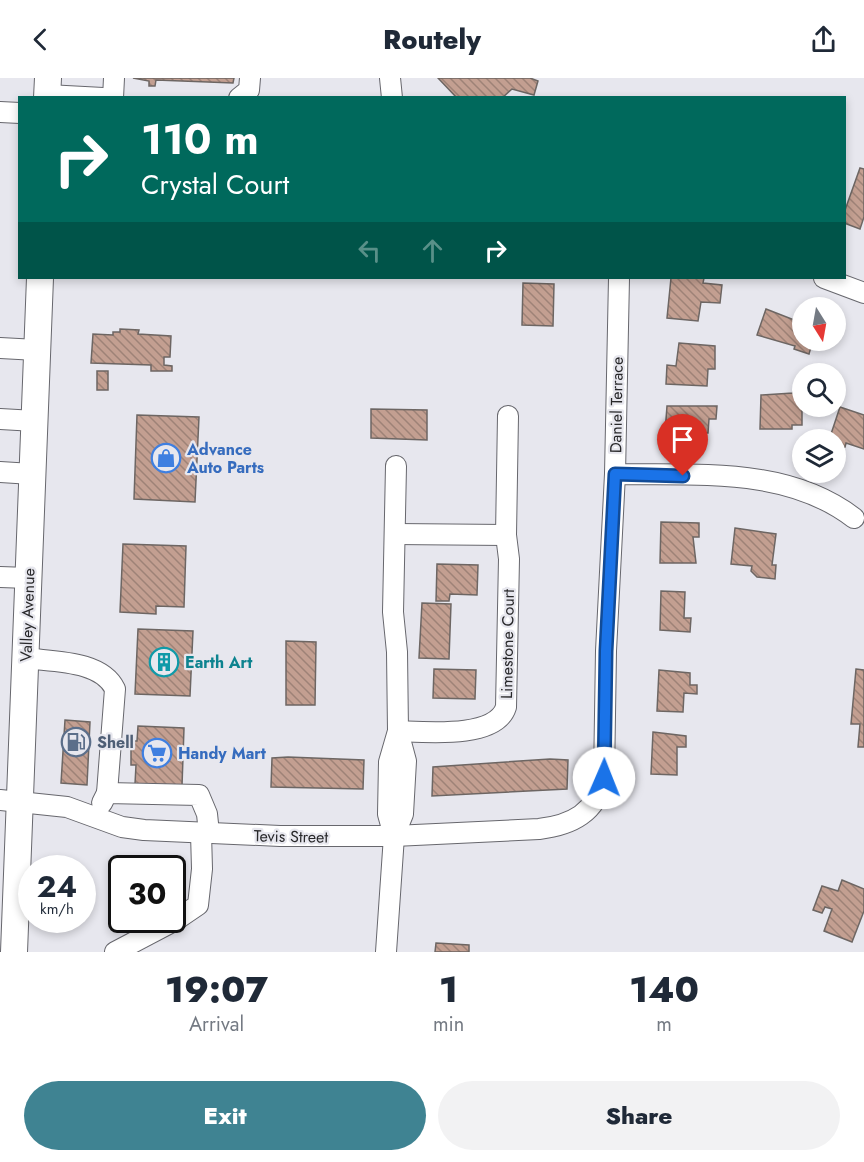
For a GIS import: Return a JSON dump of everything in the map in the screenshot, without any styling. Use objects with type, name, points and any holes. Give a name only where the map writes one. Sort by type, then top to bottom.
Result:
[{"type":"main road","name":"Valley Avenue","points":[[9,937],[10,801],[25,658],[40,279]]},
{"type":"street","points":[[113,96],[114,78]]},
{"type":"street","points":[[242,96],[249,90],[250,78]]},
{"type":"street","points":[[390,78],[392,96]]},
{"type":"street","points":[[47,90],[89,96]]},
{"type":"street","points":[[0,112],[18,113]]},
{"type":"street","name":"Daniel Terrace","points":[[583,814],[594,805],[601,792],[604,778],[606,651],[615,474],[619,279]]},
{"type":"street","points":[[827,279],[864,293]]},
{"type":"street","points":[[0,348],[37,350]]},
{"type":"street","name":"Limestone Court","points":[[398,732],[450,731],[488,727],[503,716],[506,706],[509,559],[506,535],[508,416]]},
{"type":"street","points":[[0,419],[34,421]]},
{"type":"street","points":[[386,952],[394,836],[403,814],[406,761],[398,732],[397,652],[393,612],[396,466]]},
{"type":"street","points":[[0,472],[32,474]]},
{"type":"street","points":[[615,474],[775,481],[806,490],[836,504],[854,518]]},
{"type":"street","points":[[395,534],[506,535]]},
{"type":"street","points":[[0,577],[28,578]]},
{"type":"street","points":[[25,658],[93,669],[110,678],[115,689],[107,793],[95,817]]},
{"type":"street","points":[[107,793],[199,795],[207,814],[198,905],[176,920],[116,952]]},
{"type":"street","name":"Tevis Street","points":[[10,801],[67,807],[122,827],[205,833],[394,836],[539,829],[560,826],[583,814]]},
{"type":"building","points":[[133,78],[234,78],[233,83],[156,80],[155,86],[149,86],[149,81]]},
{"type":"building","points":[[438,78],[530,78],[538,81],[534,95],[512,89],[504,96],[455,96]]},
{"type":"building","points":[[860,168],[864,169],[864,217],[860,229],[846,224],[846,207]]},
{"type":"building","points":[[671,279],[704,279],[703,283],[722,285],[720,303],[701,302],[698,321],[667,318]]},
{"type":"building","points":[[523,283],[554,284],[553,326],[522,325]]},
{"type":"building","points":[[766,309],[792,319],[792,345],[757,335]]},
{"type":"building","points":[[120,329],[139,330],[138,334],[171,336],[170,357],[164,357],[164,365],[172,366],[172,371],[151,371],[151,365],[91,363],[93,334],[113,335],[113,332],[120,332]]},
{"type":"building","points":[[679,343],[715,346],[715,369],[708,369],[707,386],[666,384],[667,365],[676,366]]},
{"type":"building","points":[[97,371],[108,371],[108,390],[97,390]]},
{"type":"building","points":[[792,393],[792,417],[802,417],[802,425],[792,425],[792,429],[760,429],[761,395]]},
{"type":"building","points":[[667,406],[717,406],[716,419],[709,419],[708,433],[699,433],[699,436],[689,436],[689,432],[665,433]]},
{"type":"building","points":[[371,409],[427,410],[427,440],[371,438]]},
{"type":"building","points":[[846,409],[864,415],[864,449],[846,443],[846,429],[833,429],[837,417],[846,417]]},
{"type":"building","name":"Advance Auto Parts","points":[[137,415],[199,417],[195,502],[134,499]]},
{"type":"building","points":[[661,522],[699,523],[699,537],[693,537],[696,563],[660,563]]},
{"type":"building","points":[[735,528],[776,534],[772,565],[776,565],[775,579],[757,577],[751,571],[752,566],[731,564]]},
{"type":"building","points":[[123,544],[186,546],[184,607],[156,606],[156,614],[120,612]]},
{"type":"building","points":[[437,564],[478,565],[477,595],[450,594],[449,601],[436,601]]},
{"type":"building","points":[[661,591],[685,592],[684,618],[691,618],[690,632],[660,630]]},
{"type":"building","points":[[422,603],[451,604],[449,659],[419,658]]},
{"type":"building","name":"Earth Art","points":[[138,629],[193,631],[190,696],[135,694]]},
{"type":"building","points":[[286,641],[316,642],[315,705],[286,705]]},
{"type":"building","points":[[434,669],[476,670],[475,699],[433,698]]},
{"type":"building","points":[[856,669],[864,670],[864,747],[858,747],[860,724],[851,724]]},
{"type":"building","points":[[659,670],[690,673],[690,685],[697,685],[697,694],[684,693],[683,712],[657,711]]},
{"type":"building","points":[[65,720],[90,722],[87,785],[61,783]]},
{"type":"building","name":"Handy Mart","points":[[138,726],[184,728],[182,786],[135,784],[136,765],[131,765],[131,741],[137,741]]},
{"type":"building","points":[[653,732],[686,736],[686,747],[677,747],[677,775],[651,774]]},
{"type":"building","points":[[272,758],[364,760],[363,789],[271,787]]},
{"type":"building","points":[[550,759],[568,760],[567,789],[432,796],[433,767]]},
{"type":"building","points":[[842,880],[864,889],[864,911],[852,942],[824,931],[832,909],[825,907],[822,913],[813,910],[822,886],[838,891]]},
{"type":"building","points":[[436,943],[469,945],[469,952],[435,952]]},
{"type":"place","name":"Advance Auto Parts","points":[[166,458]]},
{"type":"place","name":"Earth Art","points":[[164,662]]},
{"type":"place","name":"Shell","points":[[76,742]]},
{"type":"place","name":"Handy Mart","points":[[157,753]]},
{"type":"route","points":[[604,778],[606,651],[615,474],[683,476]]}]
